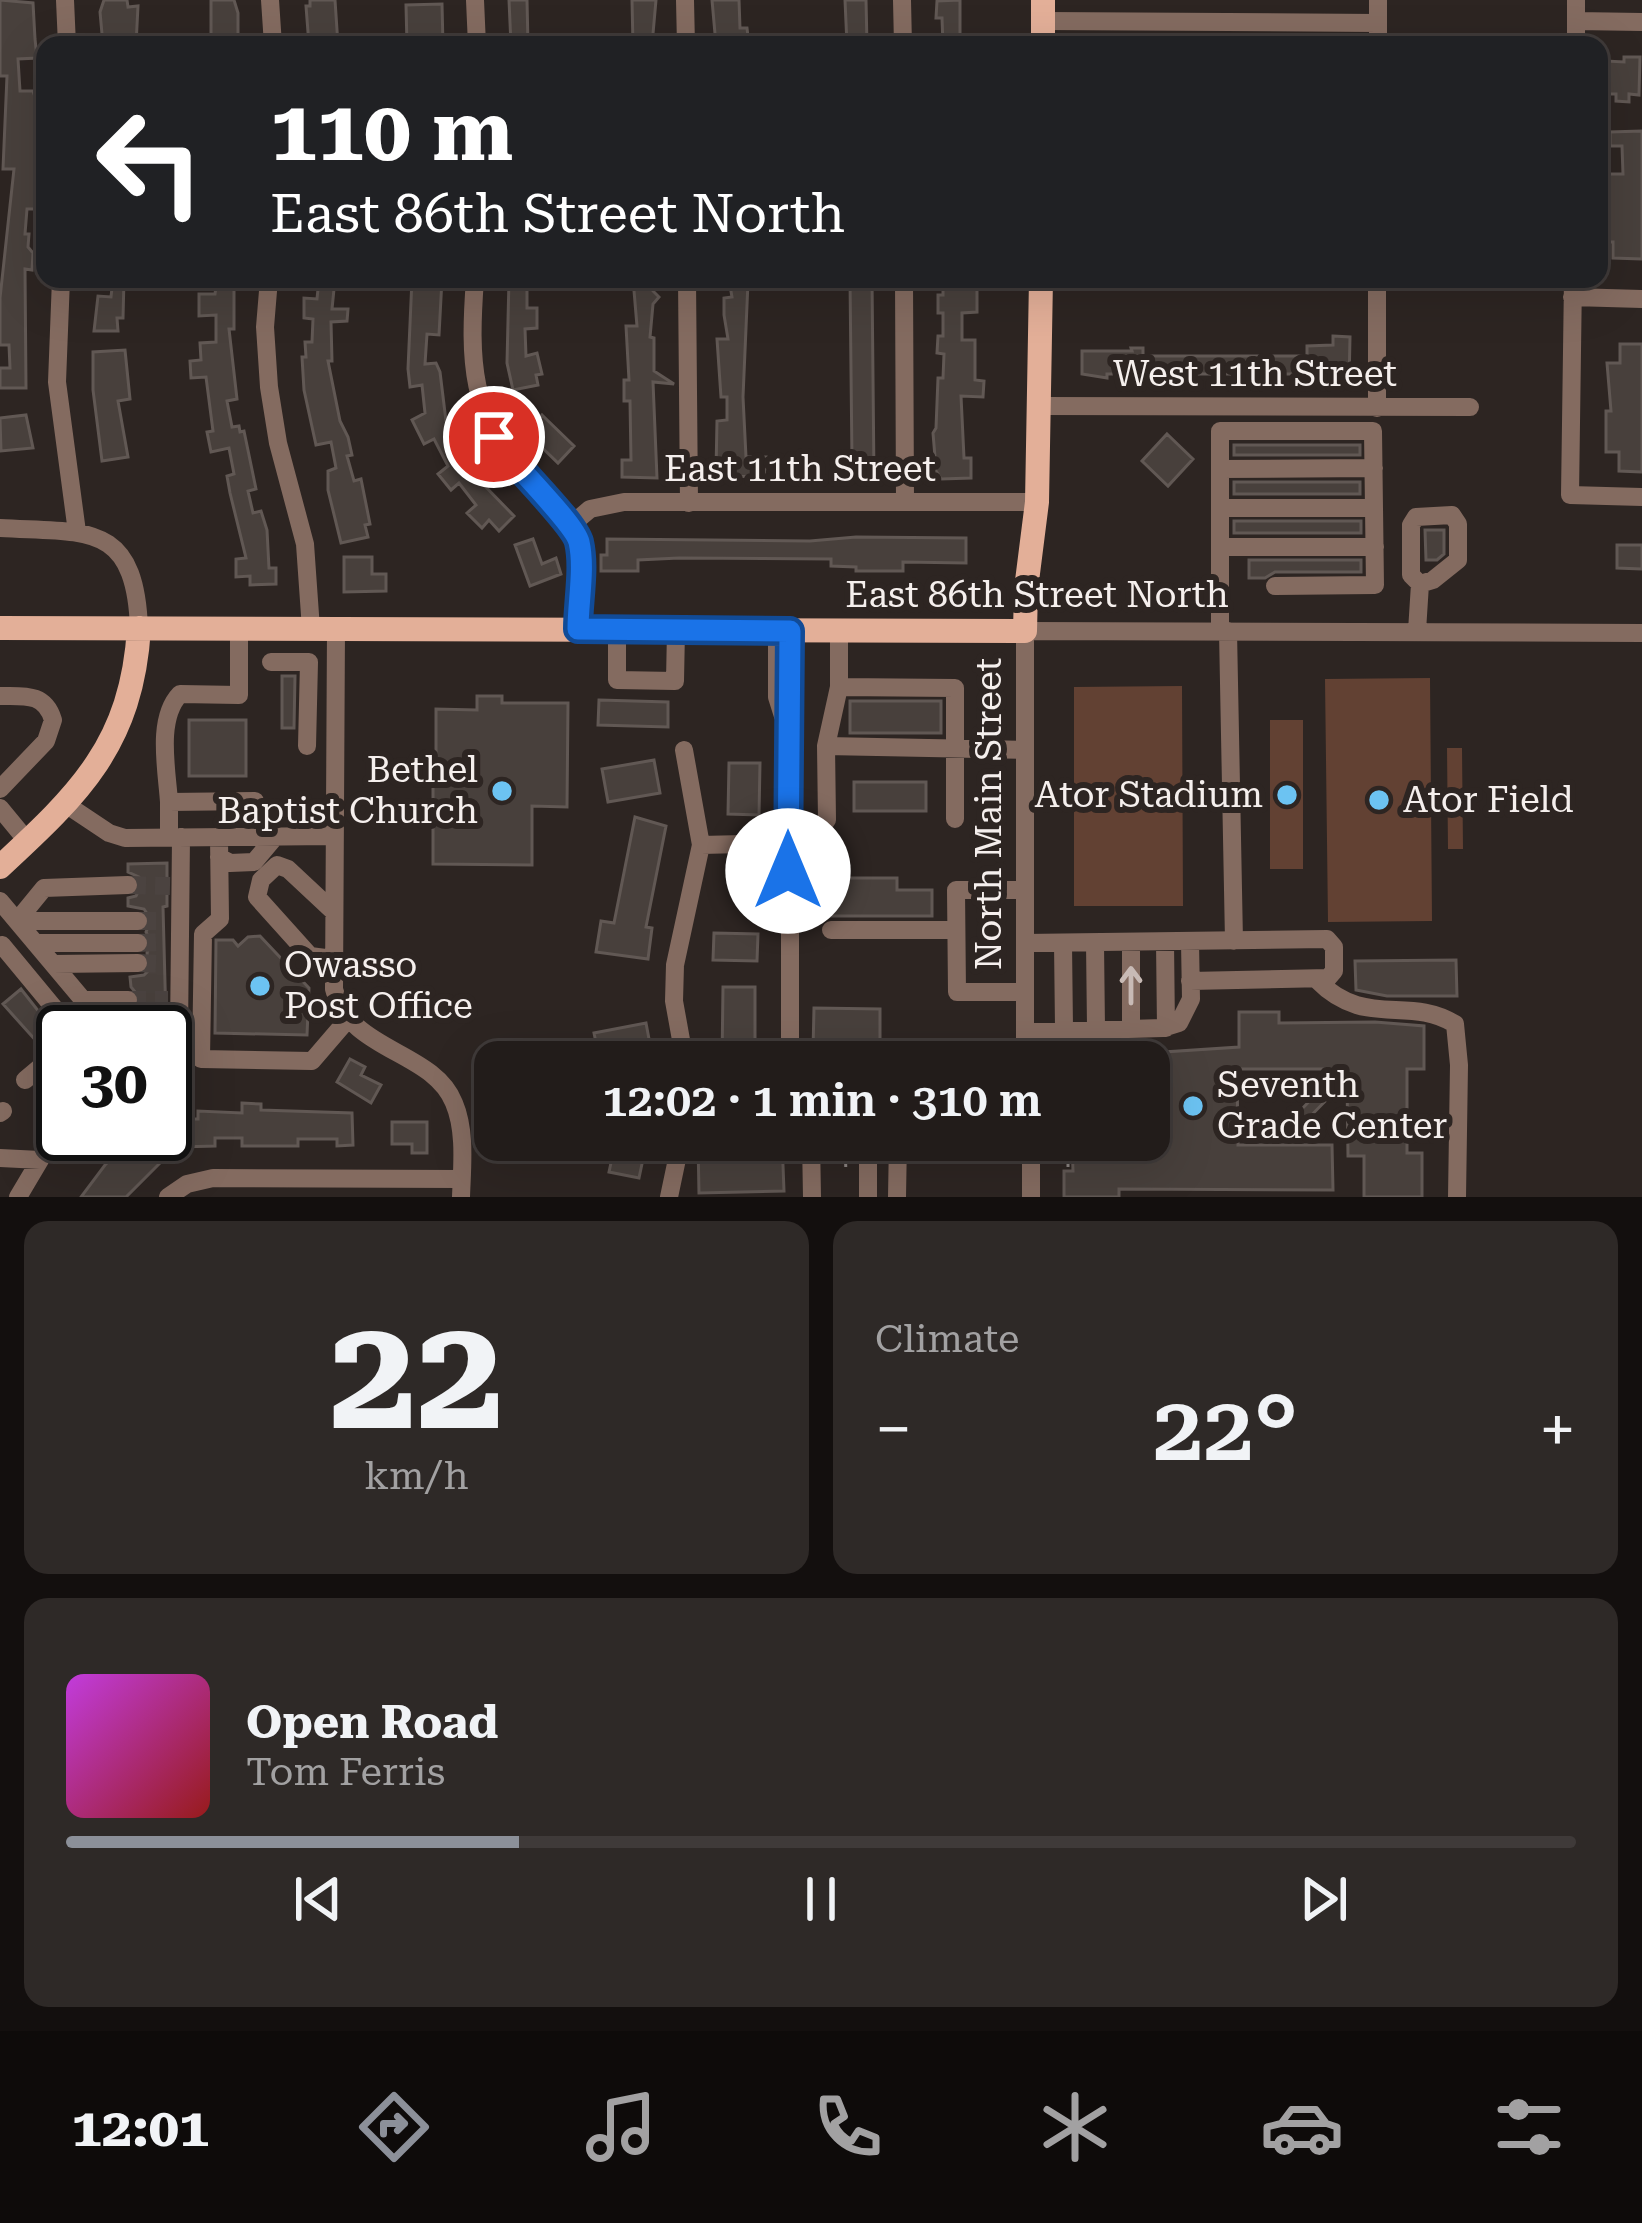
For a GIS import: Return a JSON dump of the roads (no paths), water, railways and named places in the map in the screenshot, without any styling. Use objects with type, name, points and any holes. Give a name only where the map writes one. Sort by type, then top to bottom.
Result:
[{"type":"main road","name":"North Main Street","points":[[1025,631],[1037,502],[1041,288]]},
{"type":"main road","name":"East 86th Street North","points":[[0,628],[1025,631]]},
{"type":"main road","points":[[0,867],[67,805],[101,759],[133,679],[139,628]]},
{"type":"street","points":[[65,0],[67,36]]},
{"type":"street","points":[[270,0],[272,36]]},
{"type":"street","points":[[475,0],[477,36]]},
{"type":"street","points":[[685,0],[686,36]]},
{"type":"street","points":[[902,0],[902,36]]},
{"type":"street","points":[[1378,0],[1378,36]]},
{"type":"street","points":[[1576,0],[1576,36]]},
{"type":"street","points":[[1576,21],[1642,22]]},
{"type":"street","points":[[1043,22],[1378,23]]},
{"type":"street","points":[[61,288],[57,382],[77,532]]},
{"type":"street","points":[[168,1197],[201,1180],[236,1187],[461,1188],[460,1125],[450,1094],[422,1070],[361,1032],[336,1000],[335,680],[268,387],[268,288]]},
{"type":"street","points":[[475,288],[472,361],[482,410],[509,460],[571,525],[580,555],[578,629]]},
{"type":"street","points":[[687,288],[689,503]]},
{"type":"street","points":[[904,288],[905,502]]},
{"type":"street","points":[[1377,288],[1378,408]]},
{"type":"street","points":[[1642,299],[1572,288],[1570,495],[1642,497]]},
{"type":"street","name":"West 11th Street","points":[[1040,406],[1471,406]]},
{"type":"street","points":[[1234,941],[1220,430],[1373,430],[1376,585],[1275,586]]},
{"type":"street","points":[[1220,469],[1374,468]]},
{"type":"street","name":"East 11th Street","points":[[571,525],[590,508],[607,504],[1037,502]]},
{"type":"street","points":[[1220,508],[1375,508]]},
{"type":"street","points":[[0,528],[77,532],[110,544],[128,564],[137,592],[139,628]]},
{"type":"street","points":[[1220,547],[1375,547]]},
{"type":"street","points":[[1417,631],[1420,584]]},
{"type":"street","points":[[172,1005],[175,837],[166,755],[171,704],[179,694],[239,695],[239,629]]},
{"type":"street","points":[[617,630],[617,680],[675,681],[676,630]]},
{"type":"street","points":[[784,631],[790,1041]]},
{"type":"street","points":[[827,820],[826,746],[839,688],[839,631]]},
{"type":"street","name":"East 86th Street North","points":[[1025,631],[1642,633]]},
{"type":"street","name":"North Main Street","points":[[1025,631],[1025,1041]]},
{"type":"street","points":[[271,662],[309,662],[307,746]]},
{"type":"street","points":[[309,680],[335,680]]},
{"type":"street","points":[[839,688],[956,688],[956,819]]},
{"type":"street","points":[[0,696],[37,698],[46,703],[53,720],[46,741],[0,788]]},
{"type":"street","points":[[826,746],[1025,750]]},
{"type":"street","points":[[681,1041],[674,1001],[675,965],[701,845],[684,750]]},
{"type":"street","points":[[67,805],[118,836],[175,837],[219,847],[230,863],[254,862],[266,837],[255,801],[169,802]]},
{"type":"street","points":[[0,808],[28,842]]},
{"type":"street","points":[[266,837],[332,836]]},
{"type":"street","points":[[701,845],[788,843]]},
{"type":"street","points":[[219,847],[220,920],[203,934],[201,1059],[312,1061],[349,1018]]},
{"type":"street","points":[[333,959],[310,956],[256,897],[261,880],[277,865],[288,869],[334,912]]},
{"type":"street","points":[[37,945],[44,887],[128,885]]},
{"type":"street","points":[[1025,890],[956,890],[957,992],[1025,992]]},
{"type":"street","points":[[0,901],[87,1005]]},
{"type":"street","points":[[831,930],[956,930]]},
{"type":"street","points":[[1025,943],[1328,939],[1334,947],[1334,971],[1328,978],[1190,981]]},
{"type":"street","points":[[1131,942],[1131,1028]]},
{"type":"street","points":[[1165,942],[1166,1028]]},
{"type":"street","points":[[1025,1032],[1166,1028],[1186,1016],[1191,999],[1190,942]]},
{"type":"street","points":[[1063,943],[1064,1028]]},
{"type":"street","points":[[1096,943],[1096,1028]]},
{"type":"street","points":[[37,945],[138,947]]},
{"type":"street","points":[[37,945],[138,947]]},
{"type":"street","points":[[1,946],[138,947]]},
{"type":"street","points":[[1,946],[50,1005]]},
{"type":"street","points":[[1318,980],[1328,991],[1365,1010],[1440,1016],[1455,1024],[1459,1065],[1456,1197]]},
{"type":"street","points":[[96,1016],[128,1011],[96,1016]]},
{"type":"street","points":[[25,1080],[36,1071]]},
{"type":"street","points":[[0,1158],[40,1160],[18,1197]]},
{"type":"street","points":[[669,1197],[677,1161]]},
{"type":"street","points":[[811,1161],[812,1197]]},
{"type":"street","points":[[868,1161],[868,1197]]},
{"type":"street","points":[[897,1197],[898,1161]]},
{"type":"street","points":[[1030,1161],[1031,1197]]},
{"type":"tunnel","points":[[128,885],[170,886]]},
{"type":"tunnel","points":[[138,921],[163,921]]},
{"type":"tunnel","points":[[138,943],[163,942]]},
{"type":"tunnel","points":[[138,963],[163,964]]},
{"type":"tunnel","points":[[128,1000],[168,1000]]},
{"type":"place","name":"Bethel Baptist Church","points":[[502,791]]},
{"type":"place","name":"Ator Stadium","points":[[1287,795]]},
{"type":"place","name":"Ator Field","points":[[1379,800]]},
{"type":"place","name":"Owasso Post Office","points":[[260,986]]},
{"type":"place","name":"Seventh Grade Center","points":[[1193,1106]]}]
